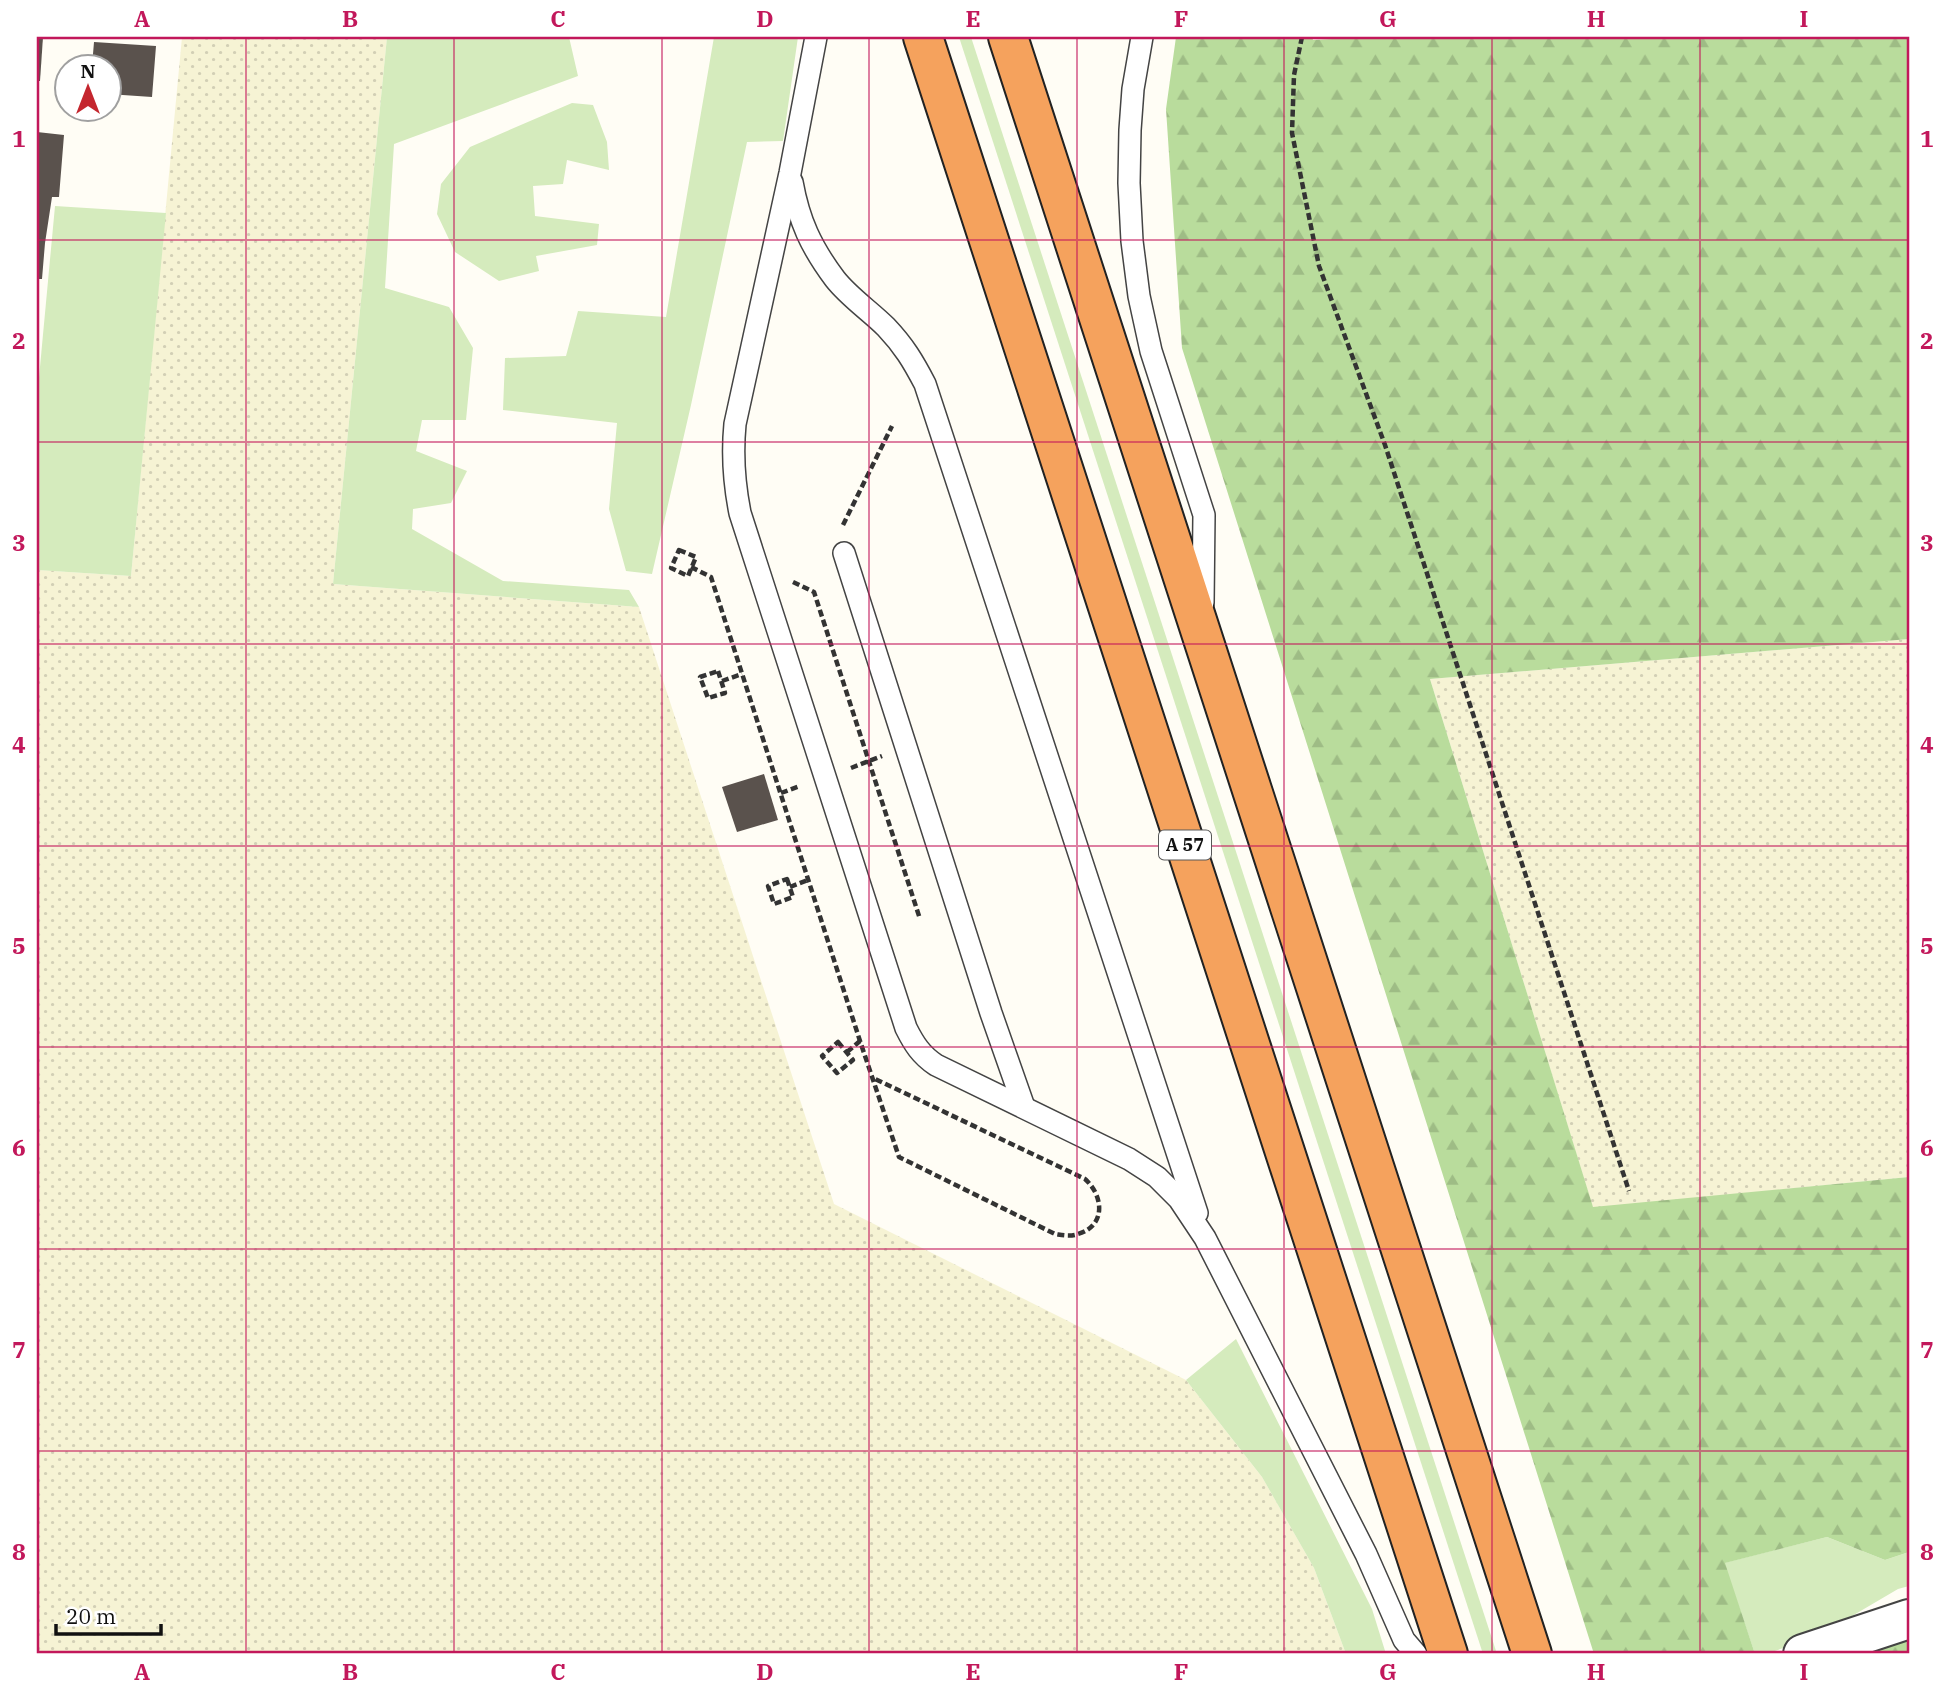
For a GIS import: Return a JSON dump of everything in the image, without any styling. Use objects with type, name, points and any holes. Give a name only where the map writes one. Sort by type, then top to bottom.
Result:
[{"type":"highway","name":"A 57","points":[[923,37],[1448,1654]]},
{"type":"highway","points":[[1008,37],[1532,1654]]},
{"type":"street","points":[[1802,1654],[1909,1619]]},
{"type":"lane","points":[[816,37],[790,173],[735,425],[734,484],[740,513],[906,1028],[915,1047],[936,1065],[1129,1158],[1157,1177],[1179,1199],[1205,1238],[1366,1554],[1404,1640],[1416,1654]]},
{"type":"lane","points":[[1142,37],[1133,89],[1130,130],[1132,241],[1139,296],[1151,351],[1204,515],[1202,640]]},
{"type":"lane","points":[[790,173],[798,212],[812,245],[837,281],[911,356],[925,384],[1205,1238]]},
{"type":"lane","points":[[844,553],[991,1013],[1024,1107]]},
{"type":"path","points":[[1302,37],[1294,75],[1292,133],[1319,267],[1385,445],[1629,1191]]},
{"type":"path","points":[[678,550],[696,557],[688,576],[671,568],[678,550]]},
{"type":"path","points":[[791,581],[814,592],[920,919]]},
{"type":"path","points":[[718,671],[722,681],[725,693],[708,698],[700,677],[718,671]]},
{"type":"path","points":[[722,681],[742,674]]},
{"type":"path","points":[[787,879],[790,887],[793,897],[774,904],[768,886],[787,879]]},
{"type":"path","points":[[790,887],[808,880]]},
{"type":"path","points":[[847,1053],[860,1041]]},
{"type":"path","points":[[838,1042],[847,1053],[853,1060],[837,1073],[822,1056],[838,1042]]},
{"type":"shaded area","points":[[182,37],[387,37],[333,584],[639,607],[834,1204],[1186,1380],[1262,1477],[1314,1568],[1346,1654],[37,1654],[37,570],[131,576]]},
{"type":"shaded area","points":[[1909,639],[1909,1177],[1593,1208],[1430,679]]},
{"type":"green space","points":[[387,37],[569,37],[578,76],[394,144],[385,288],[449,307],[473,348],[466,420],[422,420],[416,451],[467,471],[451,503],[413,509],[412,529],[503,581],[629,590],[639,607],[333,584]]},
{"type":"green space","points":[[714,37],[798,37],[783,141],[747,142],[652,574],[626,571],[609,509],[617,423],[503,410],[505,358],[566,356],[578,311],[666,317]]},
{"type":"green space","points":[[959,37],[971,37],[1497,1654],[1483,1654]]},
{"type":"green space","points":[[1176,37],[1312,37],[1313,40],[1371,37],[1909,37],[1909,639],[1430,679],[1593,1207],[1909,1177],[1909,1552],[1885,1560],[1827,1537],[1725,1563],[1755,1654],[1594,1654],[1182,348],[1166,109]]},
{"type":"green space","points":[[572,103],[593,105],[607,142],[609,170],[567,160],[563,184],[533,186],[535,216],[599,224],[597,245],[536,256],[539,271],[499,281],[455,252],[437,214],[441,184],[470,147]]},
{"type":"green space","points":[[55,206],[166,213],[131,576],[37,570],[37,399]]},
{"type":"green space","points":[[1236,1339],[1372,1609],[1386,1654],[1346,1654],[1314,1568],[1262,1477],[1186,1380]]},
{"type":"green space","points":[[1827,1537],[1885,1560],[1909,1552],[1909,1586],[1898,1589],[1818,1636],[1766,1654],[1755,1654],[1724,1563]]},
{"type":"green space","points":[[1909,1631],[1909,1654],[1838,1654]]},
{"type":"building","points":[[37,37],[43,37],[40,81],[37,81]]},
{"type":"building","points":[[94,42],[156,46],[152,97],[122,95],[122,52],[93,52]]},
{"type":"building","points":[[37,132],[64,135],[59,197],[52,197],[42,279],[37,279]]},
{"type":"building","points":[[764,774],[778,820],[737,832],[722,787]]}]
